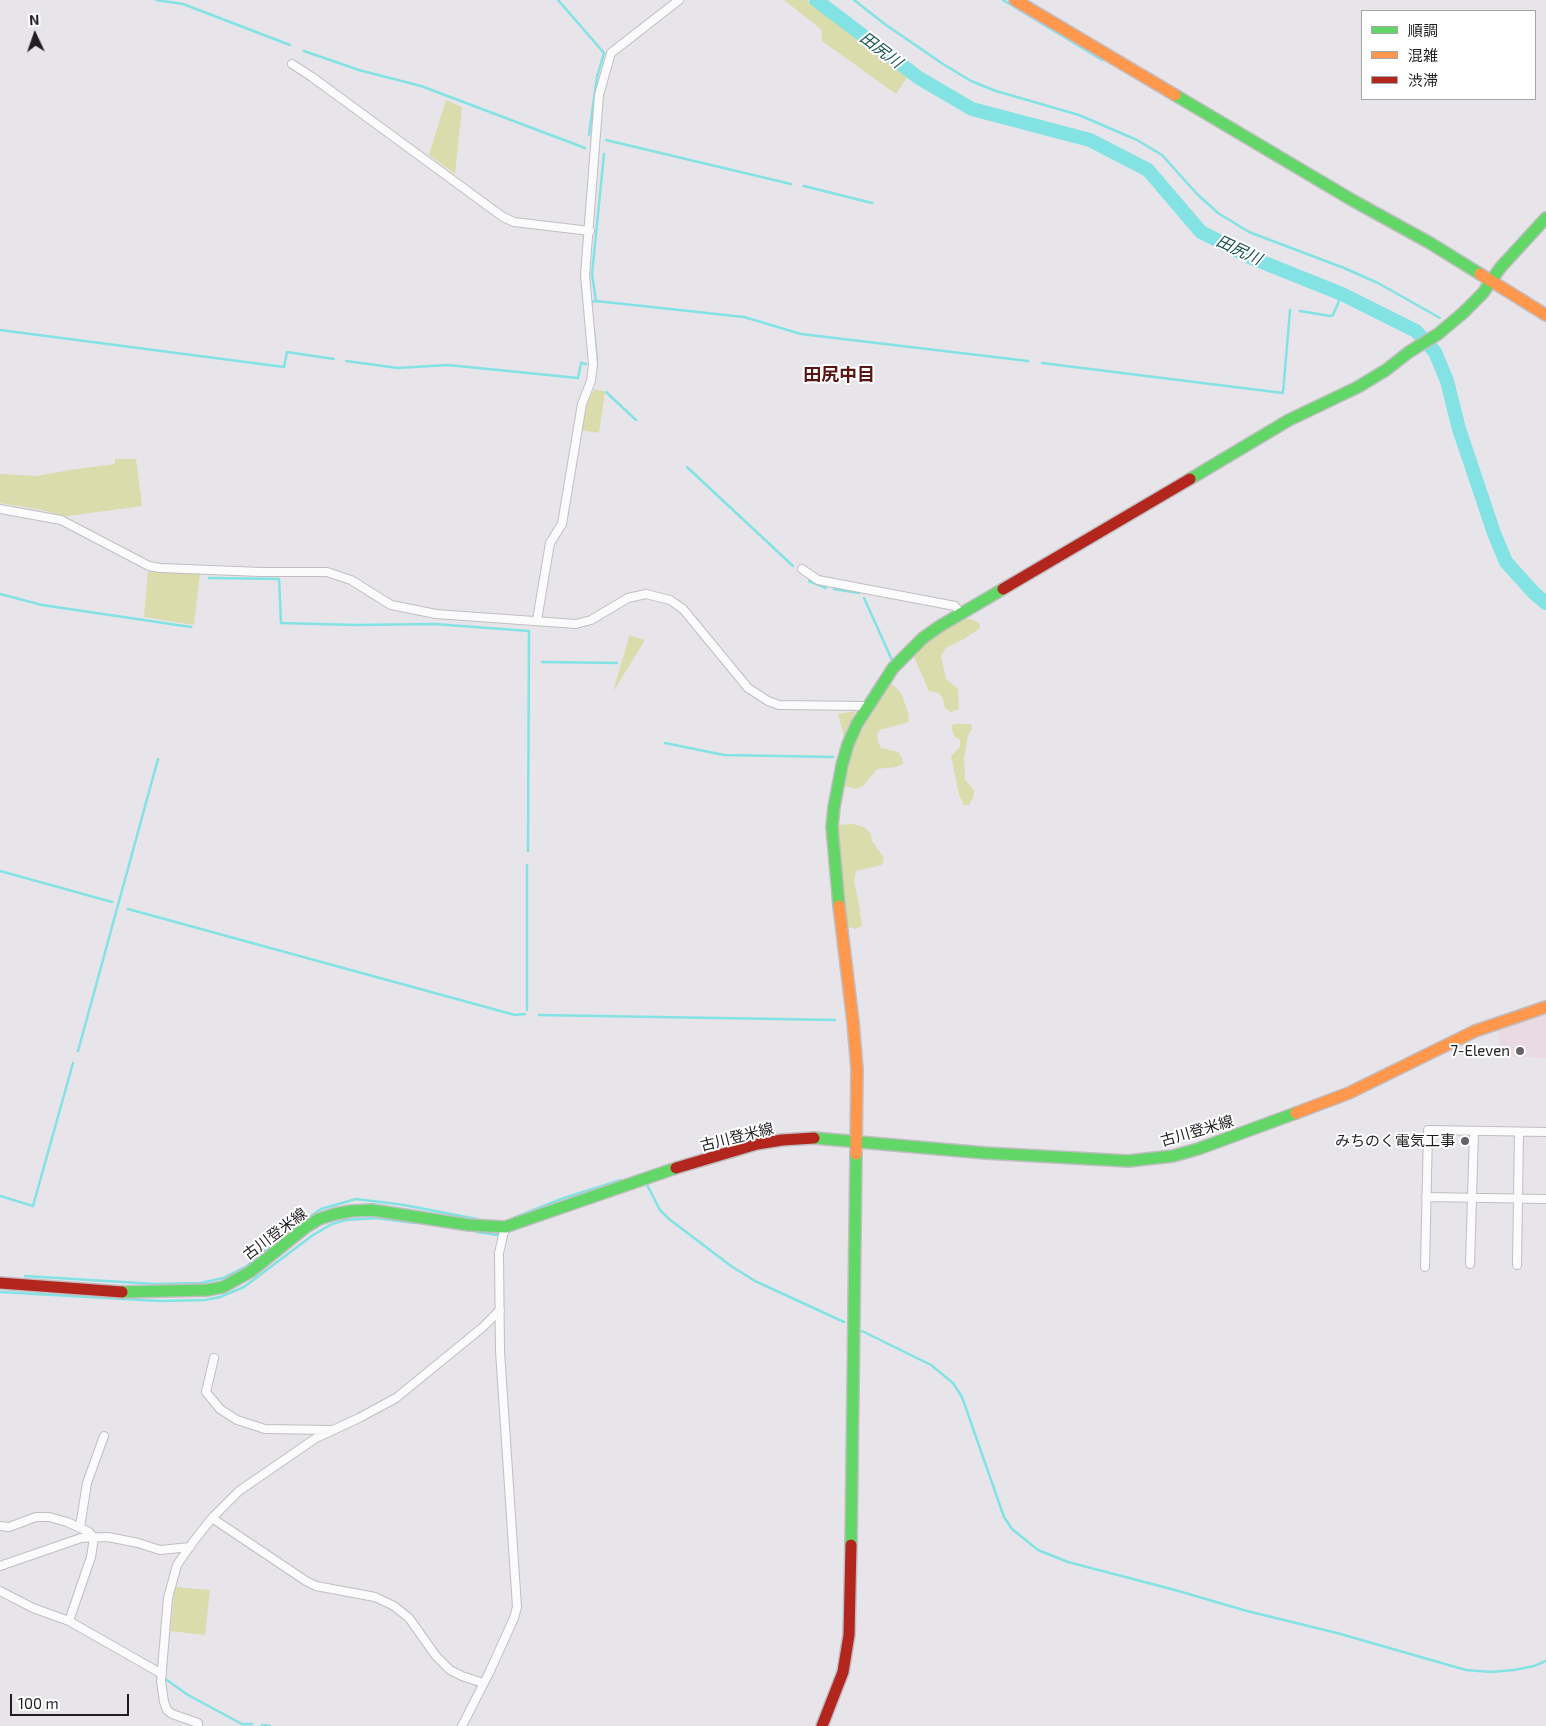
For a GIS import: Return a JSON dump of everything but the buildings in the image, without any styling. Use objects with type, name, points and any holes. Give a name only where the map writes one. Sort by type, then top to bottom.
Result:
[{"type":"street","points":[[537,620],[550,543],[562,524],[582,404],[591,381],[593,364],[585,274],[590,231],[599,95],[611,53],[679,0]]},
{"type":"street","points":[[1015,0],[1492,280],[1546,314]]},
{"type":"street","points":[[292,64],[503,217],[514,222],[590,231]]},
{"type":"street","points":[[822,1726],[843,1672],[849,1635],[857,1069],[832,827],[837,787],[848,744],[857,724],[893,668],[908,652],[940,626],[1289,420],[1358,387],[1386,370],[1438,334],[1483,293],[1500,268],[1546,218]]},
{"type":"street","points":[[0,509],[61,520],[149,566],[261,572],[327,572],[351,580],[391,605],[436,614],[576,624],[592,620],[628,598],[646,594],[670,600],[683,609],[748,688],[768,701],[779,706],[867,706]]},
{"type":"street","points":[[802,569],[818,580],[955,606],[962,613]]},
{"type":"street","name":"古川登米線","points":[[0,1283],[117,1292],[208,1290],[223,1287],[250,1272],[306,1227],[319,1219],[351,1211],[372,1210],[469,1225],[505,1228],[636,1181],[758,1144],[808,1138],[985,1153],[1128,1160],[1173,1156],[1244,1133],[1348,1093],[1475,1031],[1546,1007]]},
{"type":"street","points":[[1425,1267],[1428,1130],[1546,1132]]},
{"type":"street","points":[[1470,1264],[1474,1131]]},
{"type":"street","points":[[1517,1265],[1519,1132]]},
{"type":"street","points":[[1426,1197],[1546,1199]]},
{"type":"street","points":[[462,1726],[514,1618],[517,1607],[500,1350],[499,1253],[505,1228]]},
{"type":"street","points":[[198,1726],[198,1724],[172,1714],[167,1710],[164,1702],[162,1677],[168,1598],[177,1565],[190,1547],[212,1518],[239,1491],[316,1438],[396,1398],[483,1327],[500,1310]]},
{"type":"street","points":[[214,1358],[206,1392],[220,1409],[237,1420],[265,1429],[332,1431]]},
{"type":"street","points":[[80,1527],[87,1483],[104,1436]]},
{"type":"street","points":[[0,1526],[9,1527],[36,1517],[48,1517],[80,1527],[89,1532],[94,1538],[91,1557],[69,1621]]},
{"type":"street","points":[[212,1518],[306,1582],[316,1586],[375,1597],[394,1606],[409,1618],[436,1656],[450,1670],[483,1683]]},
{"type":"street","points":[[0,1566],[81,1538],[108,1537],[138,1542],[160,1550],[190,1547]]},
{"type":"street","points":[[0,1591],[33,1608],[69,1621],[162,1677]]},
{"type":"shaded area","points":[[1546,1013],[1546,1058],[1499,1057],[1499,1028]]},
{"type":"green space","points":[[784,0],[807,0],[908,76],[896,94],[822,41],[822,30]]},
{"type":"green space","points":[[446,100],[462,107],[455,174],[429,155]]},
{"type":"green space","points":[[595,389],[605,392],[599,433],[581,430],[589,399]]},
{"type":"green space","points":[[115,459],[136,459],[142,506],[61,517],[60,515],[42,510],[0,503],[0,474],[36,476],[115,464]]},
{"type":"green space","points":[[148,572],[200,574],[194,625],[144,617]]},
{"type":"green space","points":[[964,619],[971,619],[979,623],[980,628],[946,648],[941,656],[946,679],[958,689],[959,709],[951,712],[945,708],[939,693],[929,691],[914,657],[938,633]]},
{"type":"green space","points":[[629,635],[645,640],[613,692],[629,637]]},
{"type":"green space","points":[[889,681],[901,693],[908,712],[909,722],[880,730],[877,735],[878,742],[881,748],[898,752],[903,764],[896,767],[877,769],[863,786],[856,789],[845,786],[852,749]]},
{"type":"green space","points":[[856,711],[845,736],[844,737],[838,714]]},
{"type":"green space","points":[[971,724],[972,729],[968,735],[964,759],[965,780],[974,790],[973,798],[969,805],[964,805],[959,795],[951,756],[960,747],[960,740],[954,736],[952,730],[952,725]]},
{"type":"green space","points":[[853,824],[864,827],[871,834],[872,841],[884,858],[882,865],[856,871],[854,881],[862,926],[856,929],[848,927],[844,917],[838,825]]},
{"type":"green space","points":[[175,1587],[210,1590],[205,1635],[170,1631]]},
{"type":"waterway","points":[[156,0],[183,4],[290,45]]},
{"type":"waterway","points":[[558,0],[604,53],[597,77],[589,135]]},
{"type":"waterway","name":"田尻川","points":[[816,0],[919,78],[972,109],[1090,140],[1148,170],[1201,232],[1252,258],[1342,294],[1416,331],[1435,352],[1447,381],[1459,429],[1494,533],[1506,562],[1534,593],[1546,603]]},
{"type":"waterway","points":[[854,0],[886,25],[971,81],[996,91],[1079,115],[1137,140],[1162,155],[1197,194],[1218,213],[1249,232],[1378,283],[1440,318]]},
{"type":"waterway","points":[[1003,0],[1102,60]]},
{"type":"waterway","points":[[304,51],[359,70],[421,86],[585,148]]},
{"type":"waterway","points":[[606,140],[791,184]]},
{"type":"waterway","points":[[596,301],[592,274],[604,154]]},
{"type":"waterway","points":[[804,186],[872,203]]},
{"type":"waterway","points":[[1300,311],[1333,315],[1342,294]]},
{"type":"waterway","points":[[590,304],[590,302],[596,301],[744,317],[801,334],[1028,361]]},
{"type":"waterway","points":[[1042,363],[1283,393],[1290,310]]},
{"type":"waterway","points":[[0,330],[284,367],[287,352],[334,359]]},
{"type":"waterway","points":[[594,332],[597,361],[595,361]]},
{"type":"waterway","points":[[346,361],[398,368],[448,365],[578,378],[581,363],[586,364]]},
{"type":"waterway","points":[[606,392],[636,420]]},
{"type":"waterway","points":[[687,467],[793,566]]},
{"type":"waterway","points":[[209,578],[279,579],[281,623],[356,625],[434,624],[529,631],[528,851]]},
{"type":"waterway","points":[[809,581],[826,588]]},
{"type":"waterway","points":[[834,589],[859,593]]},
{"type":"waterway","points":[[0,594],[42,605],[191,627]]},
{"type":"waterway","points":[[864,598],[892,660]]},
{"type":"waterway","points":[[542,662],[617,663]]},
{"type":"waterway","points":[[665,743],[724,755],[833,757]]},
{"type":"waterway","points":[[78,1051],[158,759]]},
{"type":"waterway","points":[[527,865],[527,1010]]},
{"type":"waterway","points":[[0,871],[112,902]]},
{"type":"waterway","points":[[128,909],[515,1015],[525,1014]]},
{"type":"waterway","points":[[539,1015],[835,1020]]},
{"type":"waterway","points":[[0,1196],[33,1206],[73,1063]]},
{"type":"waterway","points":[[511,1219],[561,1199],[621,1180]]},
{"type":"waterway","points":[[645,1181],[660,1210],[669,1219],[731,1266],[755,1281],[844,1322]]},
{"type":"waterway","points":[[25,1276],[155,1284],[201,1283],[223,1278],[247,1266],[282,1236],[321,1209],[356,1199],[404,1205],[477,1219]]},
{"type":"waterway","points":[[0,1292],[160,1301],[205,1300],[220,1297],[244,1287],[313,1235],[332,1224],[346,1220],[376,1218],[414,1223]]},
{"type":"waterway","points":[[477,1232],[497,1235],[498,1232]]},
{"type":"waterway","points":[[862,1331],[931,1365],[953,1383],[962,1397],[1004,1517],[1012,1529],[1038,1550],[1068,1562],[1247,1611],[1337,1633],[1466,1670],[1491,1672],[1514,1670],[1534,1666],[1546,1661]]},
{"type":"waterway","points":[[164,1678],[188,1695],[242,1724],[252,1724]]},
{"type":"waterway","points":[[262,1725],[270,1726]]},
{"type":"traffic: fast","points":[[1175,95],[1480,274]]},
{"type":"traffic: fast","points":[[1190,479],[1289,420],[1358,387],[1438,334],[1483,293],[1500,268],[1546,218]]},
{"type":"traffic: fast","points":[[839,906],[832,827],[842,765],[848,744],[857,724],[893,668],[923,638],[1003,589]]},
{"type":"traffic: fast","points":[[814,1138],[985,1153],[1128,1161],[1173,1156],[1198,1149],[1296,1113]]},
{"type":"traffic: fast","points":[[851,1545],[856,1154]]},
{"type":"traffic: fast","points":[[122,1292],[208,1290],[223,1287],[250,1272],[306,1227],[319,1219],[335,1214],[372,1210],[469,1225],[505,1227],[676,1168]]},
{"type":"traffic: slow","points":[[1015,0],[1175,95]]},
{"type":"traffic: slow","points":[[1480,274],[1546,315]]},
{"type":"traffic: slow","points":[[839,906],[857,1069],[856,1154]]},
{"type":"traffic: slow","points":[[1296,1113],[1349,1093],[1475,1031],[1546,1007]]},
{"type":"traffic: jam","points":[[1003,589],[1190,479]]},
{"type":"traffic: jam","points":[[676,1168],[757,1144],[814,1138]]},
{"type":"traffic: jam","points":[[0,1283],[122,1292]]},
{"type":"traffic: jam","points":[[822,1726],[843,1672],[849,1635],[851,1545]]},
{"type":"place","name":"7-Eleven","points":[[1520,1051]]},
{"type":"place","name":"みちのく電気工事","points":[[1465,1141]]},
{"type":"district","name":"田尻中目","points":[[839,375]]}]
